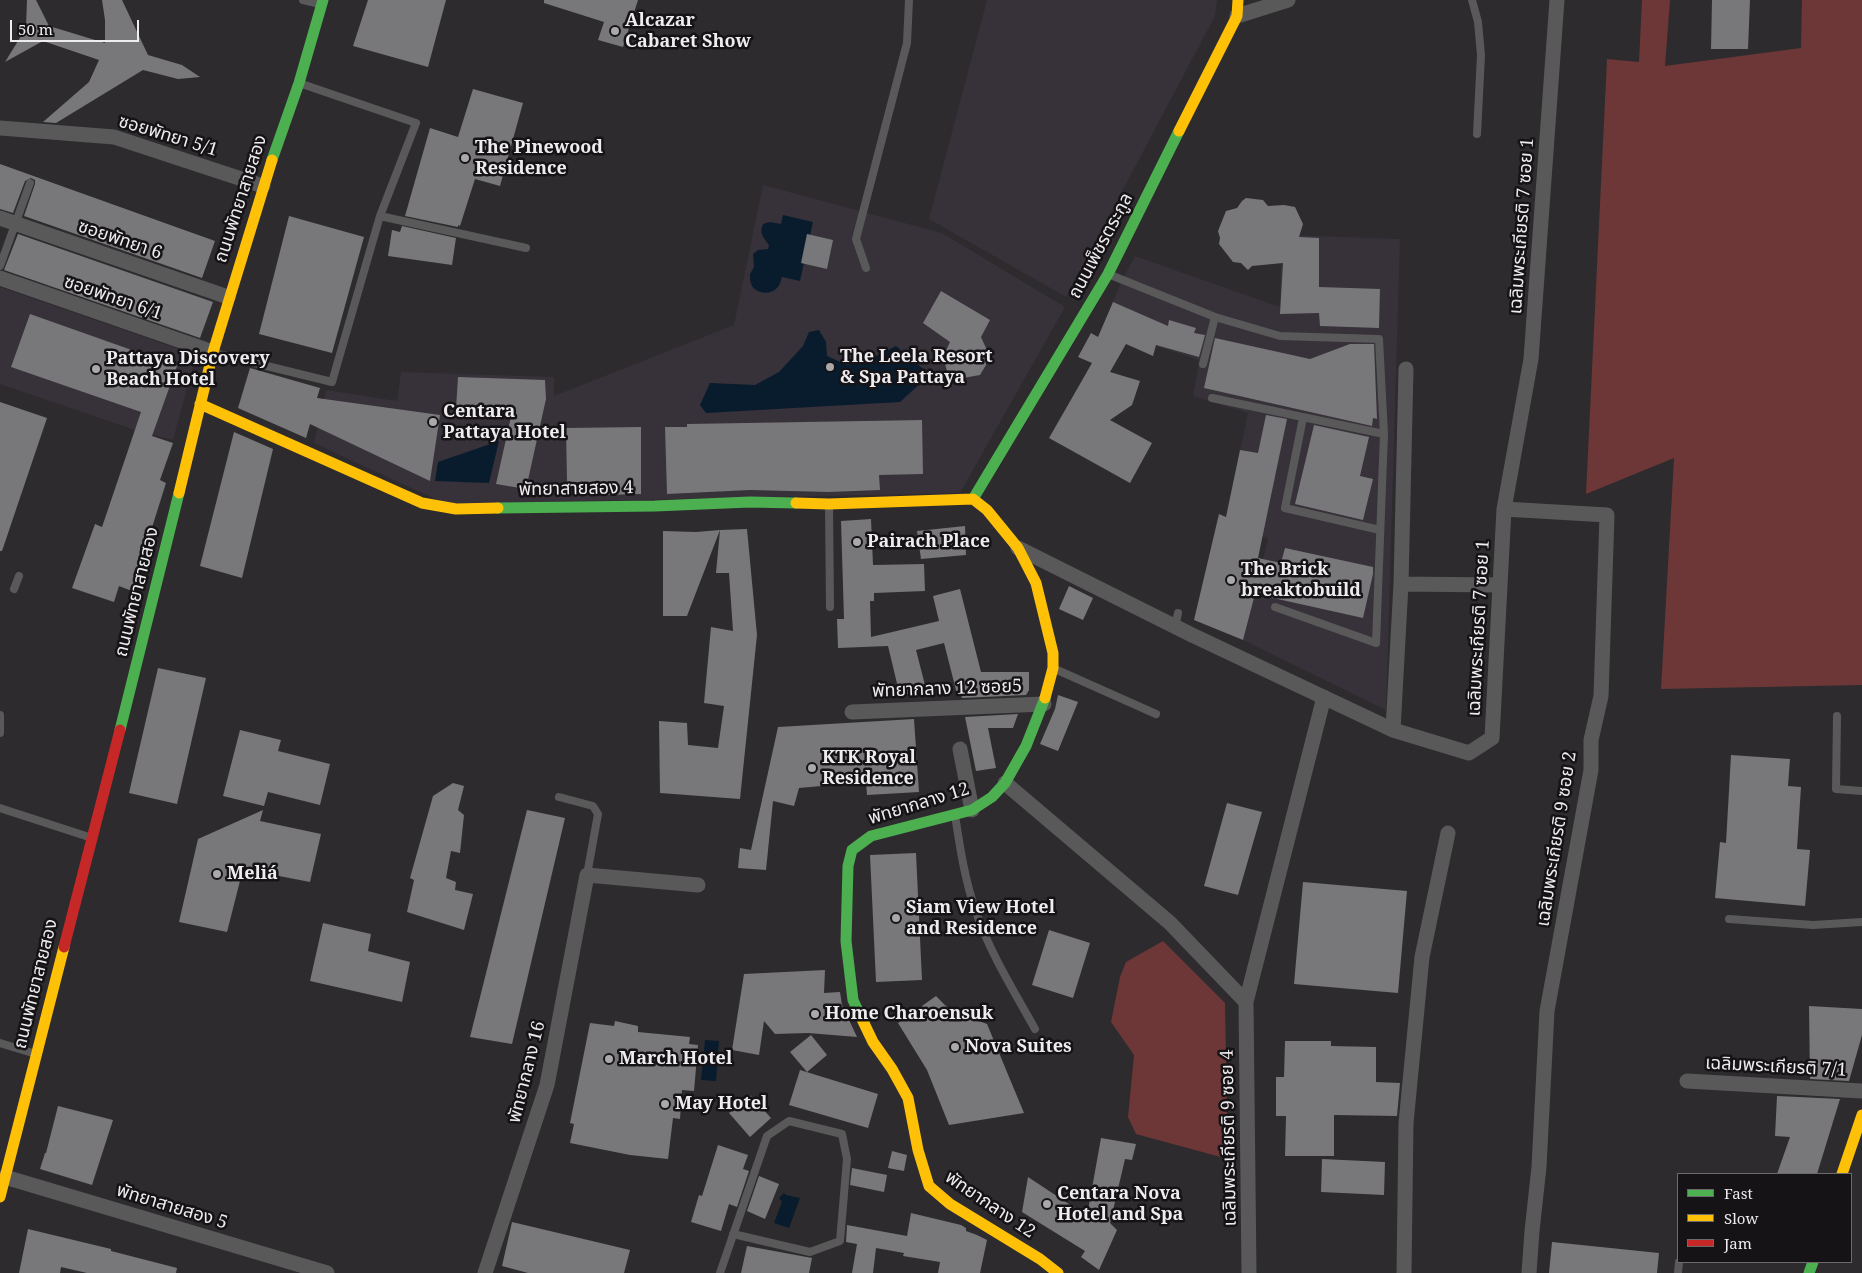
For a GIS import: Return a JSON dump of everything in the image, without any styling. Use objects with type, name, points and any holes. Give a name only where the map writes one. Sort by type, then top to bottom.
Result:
[{"type":"street","name":"ถนนเพ็ชรตระกูล","points":[[973,499],[1108,274],[1237,16],[1238,0]]},
{"type":"street","points":[[1237,16],[1288,0]]},
{"type":"street","name":"เฉลิมพระเกียรติ 7 ซอย 1","points":[[1018,548],[1177,620],[1324,697],[1393,730],[1469,753],[1492,738],[1504,510],[1531,359],[1557,0]]},
{"type":"street","name":"ถนนพัทยาสายสอง","points":[[0,1197],[145,633],[213,352],[263,186],[299,83],[322,2]]},
{"type":"street","name":"ซอยพัทยา 5/1","points":[[0,128],[114,136],[263,186]]},
{"type":"street","name":"ซอยพัทยา 6","points":[[0,218],[228,297]]},
{"type":"street","name":"ซอยพัทยา 6/1","points":[[0,278],[213,352]]},
{"type":"street","points":[[1393,730],[1401,584],[1406,369]]},
{"type":"street","name":"พัทยาสายสอง 4","points":[[200,404],[422,503],[438,507],[456,509],[655,506],[750,502],[829,504],[973,499]]},
{"type":"street","name":"พัทยากลาง 12","points":[[973,499],[988,510],[1018,548],[1036,583],[1053,652],[1053,668],[1044,704],[1026,746],[1005,783],[992,797],[972,810],[871,836],[852,850],[848,866],[846,941],[853,1000],[874,1042],[908,1098],[918,1150],[929,1186],[950,1204],[1040,1259],[1058,1273]]},
{"type":"street","name":"เฉลิมพระเกียรติ 9 ซอย 2","points":[[1504,510],[1607,515],[1601,696],[1590,740],[1591,770],[1547,1011],[1539,1167],[1529,1273]]},
{"type":"street","points":[[1401,584],[1499,585]]},
{"type":"street","name":"เฉลิมพระเกียรติ 9 ซอย 4","points":[[1249,1273],[1246,1002],[1324,697]]},
{"type":"street","name":"พัทยากลาง 12 ซอย5","points":[[852,712],[1044,704]]},
{"type":"street","points":[[960,749],[972,810]]},
{"type":"street","points":[[1005,783],[1170,923],[1246,1002]]},
{"type":"street","points":[[1404,1273],[1406,1123],[1422,957],[1448,833]]},
{"type":"street","points":[[587,875],[698,885]]},
{"type":"street","name":"พัทยากลาง 16","points":[[485,1273],[547,1085],[587,875]]},
{"type":"street","name":"เฉลิมพระเกียรติ 7/1","points":[[1687,1081],[1862,1091]]},
{"type":"street","points":[[1842,1173],[1860,1129],[1862,1115]]},
{"type":"street","name":"พัทยาสายสอง 5","points":[[5,1176],[327,1273]]},
{"type":"lane","points":[[303,0],[322,2]]},
{"type":"lane","points":[[866,268],[856,239],[907,43],[909,0]]},
{"type":"lane","points":[[1472,0],[1478,22],[1481,55],[1477,134]]},
{"type":"lane","points":[[213,352],[332,382],[380,216],[416,122],[299,83]]},
{"type":"lane","points":[[0,266],[30,183]]},
{"type":"lane","points":[[380,216],[526,248]]},
{"type":"lane","points":[[1108,274],[1215,317],[1280,336],[1379,339],[1384,434],[1376,642],[1275,607]]},
{"type":"lane","points":[[1203,364],[1215,317]]},
{"type":"lane","points":[[1212,398],[1384,434]]},
{"type":"lane","points":[[1303,418],[1285,508],[1380,530]]},
{"type":"lane","points":[[829,504],[830,607]]},
{"type":"lane","points":[[14,589],[19,576]]},
{"type":"lane","points":[[1053,668],[1156,714]]},
{"type":"lane","points":[[0,715],[0,733]]},
{"type":"lane","points":[[1837,716],[1836,789],[1862,791]]},
{"type":"lane","points":[[559,797],[592,806],[598,814],[587,875]]},
{"type":"lane","points":[[1,807],[92,838]]},
{"type":"lane","points":[[955,814],[962,863],[976,912],[996,957],[1035,1029]]},
{"type":"lane","points":[[1729,919],[1814,925],[1862,922]]},
{"type":"lane","points":[[0,1043],[36,1054]]},
{"type":"lane","points":[[720,1273],[733,1234],[767,1136],[789,1121],[842,1134],[847,1159],[840,1241],[810,1252],[733,1234]]},
{"type":"shaded area","points":[[987,0],[1217,0],[1215,16],[1066,297],[929,219]]},
{"type":"shaded area","points":[[1642,0],[1670,0],[1665,66],[1801,48],[1802,0],[1862,0],[1862,685],[1661,689],[1674,458],[1586,494],[1607,59],[1639,62]]},
{"type":"shaded area","name":"The Leela Resort & Spa Pattaya","points":[[763,185],[942,233],[1065,307],[960,493],[446,504],[314,443],[326,390],[397,401],[401,372],[554,377],[554,396],[734,325]]},
{"type":"shaded area","points":[[1289,235],[1400,239],[1386,710],[1243,640],[1268,539],[1226,517],[1248,413],[1193,396],[1199,360],[1156,346],[1153,356],[1100,332],[1122,280],[1135,256],[1280,307],[1281,258]]},
{"type":"shaded area","name":"Pattaya Discovery Beach Hotel","points":[[0,287],[196,355],[173,440],[135,430],[0,384]]},
{"type":"shaded area","points":[[1163,941],[1225,1003],[1228,1159],[1136,1134],[1128,1117],[1134,1055],[1111,1022],[1120,977],[1126,962]]},
{"type":"water","points":[[783,215],[813,222],[800,281],[782,277],[779,285],[771,292],[757,291],[750,282],[750,274],[754,267],[753,254],[758,250],[768,249],[769,245],[762,232],[763,224],[770,222],[781,224]]},
{"type":"water","points":[[819,330],[826,342],[827,356],[847,365],[864,362],[896,346],[922,368],[923,381],[900,402],[706,413],[700,405],[710,383],[755,385],[779,372],[803,346],[809,332]]},
{"type":"water","points":[[499,441],[489,483],[435,481],[438,462]]},
{"type":"water","points":[[705,1040],[719,1041],[716,1081],[701,1080]]},
{"type":"water","points":[[784,1193],[800,1198],[789,1228],[774,1223],[782,1202],[779,1198]]},
{"type":"building","points":[[27,0],[36,0],[49,26],[105,43],[105,20],[102,0],[122,0],[148,55],[182,65],[200,77],[178,79],[143,70],[56,123],[43,122],[89,82],[99,60],[43,41],[5,62],[26,28]]},
{"type":"building","points":[[368,0],[446,0],[428,67],[353,46]]},
{"type":"building","name":"Alcazar Cabaret Show","points":[[544,0],[638,0],[623,47],[598,40],[604,22],[544,3]]},
{"type":"building","points":[[1712,0],[1750,0],[1748,49],[1711,49]]},
{"type":"building","name":"The Pinewood Residence","points":[[473,89],[523,103],[500,186],[475,179],[460,226],[458,225],[458,227],[405,216],[430,128],[458,137]]},
{"type":"building","points":[[0,164],[215,241],[202,278],[24,216],[35,184],[35,180],[31,178],[25,181],[13,213],[0,209]]},
{"type":"building","points":[[1246,198],[1263,200],[1268,206],[1284,205],[1295,207],[1303,224],[1299,237],[1319,238],[1319,287],[1380,289],[1379,328],[1320,326],[1319,313],[1280,314],[1283,263],[1252,266],[1248,270],[1241,263],[1233,262],[1219,244],[1218,231],[1226,211],[1237,208]]},
{"type":"building","points":[[289,216],[364,237],[332,353],[259,334]]},
{"type":"building","points":[[402,226],[456,238],[452,265],[388,256],[392,230],[400,232]]},
{"type":"building","points":[[18,234],[213,302],[200,338],[4,270]]},
{"type":"building","points":[[807,234],[833,240],[827,269],[801,263]]},
{"type":"building","points":[[941,291],[990,320],[981,337],[986,348],[986,365],[980,375],[963,378],[947,371],[943,357],[950,342],[923,323]]},
{"type":"building","points":[[1113,302],[1168,326],[1169,320],[1196,328],[1194,333],[1205,335],[1199,357],[1156,345],[1153,356],[1126,344],[1110,372],[1140,381],[1132,405],[1110,420],[1152,443],[1130,483],[1049,438],[1092,363],[1078,357],[1091,333],[1098,337]]},
{"type":"building","points":[[30,314],[177,366],[152,436],[173,443],[160,480],[166,483],[132,591],[119,586],[114,602],[72,588],[95,524],[102,527],[141,412],[11,367]]},
{"type":"building","points":[[1215,338],[1310,359],[1350,344],[1374,344],[1377,419],[1373,418],[1372,426],[1204,388]]},
{"type":"building","points":[[250,368],[320,388],[317,398],[440,415],[430,481],[310,424],[306,438],[238,408]]},
{"type":"building","points":[[458,377],[545,380],[546,399],[526,489],[496,484],[512,412],[456,409]]},
{"type":"building","points":[[0,402],[47,418],[2,551],[0,551]]},
{"type":"building","points":[[1266,415],[1287,419],[1258,558],[1281,563],[1285,548],[1373,567],[1373,574],[1363,618],[1255,594],[1243,640],[1194,620],[1219,514],[1226,517],[1240,450],[1258,453]]},
{"type":"building","points":[[922,420],[923,474],[879,475],[880,490],[829,492],[750,490],[667,494],[665,427],[687,427],[687,424]]},
{"type":"building","points":[[1314,425],[1369,437],[1360,476],[1373,479],[1363,520],[1295,504]]},
{"type":"building","points":[[641,427],[641,494],[606,495],[606,482],[567,482],[566,428]]},
{"type":"building","points":[[234,432],[273,449],[242,578],[200,566]]},
{"type":"building","points":[[871,519],[873,565],[924,564],[925,591],[874,593],[874,601],[870,601],[871,637],[939,621],[933,596],[960,589],[981,672],[1029,672],[1029,690],[1026,695],[962,698],[961,694],[957,694],[944,643],[916,650],[926,689],[900,696],[888,646],[838,648],[837,619],[844,619],[841,521]]},
{"type":"building","points":[[965,526],[966,555],[921,559],[917,531]]},
{"type":"building","points":[[747,529],[757,635],[740,799],[660,793],[659,721],[687,723],[688,745],[718,748],[724,706],[704,703],[711,627],[733,631],[729,573],[716,573],[720,530]]},
{"type":"building","points":[[720,530],[687,616],[663,616],[663,531],[696,532]]},
{"type":"building","points":[[1069,586],[1093,598],[1083,620],[1059,609]]},
{"type":"building","points":[[158,668],[206,678],[177,804],[129,793]]},
{"type":"building","points":[[1058,695],[1078,702],[1058,751],[1040,744],[1055,709]]},
{"type":"building","points":[[1018,714],[1013,728],[988,728],[996,768],[976,771],[965,717]]},
{"type":"building","points":[[914,719],[919,792],[867,795],[866,782],[799,788],[794,806],[773,801],[766,870],[738,868],[740,848],[751,850],[778,727]]},
{"type":"building","points":[[240,730],[281,740],[278,751],[330,764],[320,805],[268,792],[264,806],[223,796]]},
{"type":"building","points":[[1731,755],[1790,759],[1788,786],[1801,787],[1797,849],[1810,850],[1805,906],[1715,898],[1720,842],[1726,843]]},
{"type":"building","points":[[453,783],[464,786],[458,810],[464,815],[460,853],[451,851],[446,878],[456,882],[455,890],[473,894],[464,930],[407,912],[414,880],[410,878],[433,796]]},
{"type":"building","points":[[1227,803],[1262,812],[1238,895],[1204,886]]},
{"type":"building","name":"Meliá","points":[[263,810],[260,821],[321,834],[310,882],[243,869],[227,932],[179,922],[198,839]]},
{"type":"building","points":[[527,810],[565,818],[512,1044],[470,1037]]},
{"type":"building","name":"Siam View Hotel and Residence","points":[[916,853],[922,980],[876,982],[870,855]]},
{"type":"building","points":[[1303,882],[1407,891],[1398,993],[1294,984]]},
{"type":"building","points":[[323,923],[371,934],[368,951],[410,962],[402,1002],[310,981]]},
{"type":"building","points":[[1049,930],[1090,943],[1073,998],[1032,985]]},
{"type":"building","name":"Home Charoensuk","points":[[825,970],[824,993],[840,992],[842,1005],[857,1037],[808,1033],[775,1034],[764,1021],[759,1055],[732,1050],[744,974]]},
{"type":"building","name":"Nova Suites","points":[[936,996],[950,1010],[987,1024],[1024,1113],[949,1125],[927,1070],[898,1023]]},
{"type":"building","points":[[1809,1006],[1862,1009],[1862,1035],[1849,1081],[1810,1079]]},
{"type":"building","points":[[615,1021],[638,1026],[638,1032],[690,1037],[689,1044],[698,1045],[694,1091],[682,1090],[680,1119],[673,1118],[668,1159],[630,1155],[570,1143],[574,1124],[570,1123],[590,1023],[614,1026]]},
{"type":"building","points":[[811,1035],[827,1055],[807,1072],[790,1052]]},
{"type":"building","points":[[1285,1041],[1331,1041],[1331,1046],[1376,1047],[1376,1082],[1400,1083],[1397,1116],[1334,1115],[1334,1156],[1285,1156],[1286,1116],[1276,1116],[1276,1077],[1284,1077]]},
{"type":"building","points":[[800,1070],[878,1094],[868,1128],[789,1105]]},
{"type":"building","points":[[750,1095],[771,1118],[750,1137],[729,1113]]},
{"type":"building","points":[[1777,1096],[1840,1099],[1817,1173],[1777,1173],[1790,1137],[1775,1136]]},
{"type":"building","points":[[58,1106],[113,1120],[92,1185],[40,1169]]},
{"type":"building","name":"Centara Nova Hotel and Spa","points":[[1101,1138],[1136,1144],[1132,1160],[1125,1159],[1110,1223],[1117,1230],[1099,1270],[1081,1257],[1085,1251],[1022,1212],[1028,1177],[1087,1216]]},
{"type":"building","points":[[718,1145],[748,1155],[743,1169],[749,1171],[737,1207],[729,1204],[721,1231],[691,1222],[699,1195],[702,1196]]},
{"type":"building","points":[[892,1151],[907,1155],[904,1171],[888,1168]]},
{"type":"building","points":[[1322,1159],[1385,1162],[1384,1195],[1321,1192]]},
{"type":"building","points":[[852,1168],[887,1175],[884,1192],[850,1185]]},
{"type":"building","points":[[759,1176],[779,1184],[765,1219],[747,1211]]},
{"type":"building","points":[[911,1213],[961,1225],[966,1228],[966,1231],[987,1240],[980,1273],[938,1273],[940,1262],[903,1256],[904,1253],[876,1248],[873,1273],[852,1273],[857,1244],[846,1242],[847,1225],[907,1236]]},
{"type":"building","points":[[512,1222],[630,1250],[624,1273],[528,1273],[502,1266]]},
{"type":"building","points":[[28,1229],[111,1249],[111,1251],[177,1268],[176,1273],[87,1273],[61,1267],[60,1273],[19,1273]]},
{"type":"building","points":[[1552,1242],[1659,1253],[1657,1273],[1549,1273]]},
{"type":"building","points":[[747,1246],[812,1258],[809,1273],[741,1273]]},
{"type":"traffic: fast","points":[[272,160],[299,83],[323,0]]},
{"type":"traffic: fast","points":[[973,499],[1108,274],[1179,131]]},
{"type":"traffic: fast","points":[[120,730],[179,493]]},
{"type":"traffic: fast","points":[[498,508],[655,506],[750,502],[796,503]]},
{"type":"traffic: fast","points":[[861,1017],[853,1000],[846,941],[848,866],[852,850],[871,836],[972,810],[992,797],[1005,783],[1026,746],[1045,698]]},
{"type":"traffic: fast","points":[[1809,1273],[1813,1263]]},
{"type":"traffic: slow","points":[[1179,131],[1237,16],[1238,0]]},
{"type":"traffic: slow","points":[[179,493],[213,352],[272,160]]},
{"type":"traffic: slow","points":[[200,404],[422,503],[456,509],[498,508]]},
{"type":"traffic: slow","points":[[796,503],[829,504],[973,499]]},
{"type":"traffic: slow","points":[[973,499],[987,510],[1018,548],[1036,583],[1053,653],[1053,668],[1045,698]]},
{"type":"traffic: slow","points":[[0,1197],[64,947]]},
{"type":"traffic: slow","points":[[861,1017],[873,1042],[892,1069],[908,1098],[918,1150],[929,1186],[950,1204],[1040,1259],[1058,1273]]},
{"type":"traffic: slow","points":[[1842,1173],[1862,1115]]},
{"type":"traffic: jam","points":[[64,947],[120,730]]},
{"type":"place","name":"Alcazar Cabaret Show","points":[[615,31]]},
{"type":"place","name":"The Pinewood Residence","points":[[465,158]]},
{"type":"place","name":"The Leela Resort & Spa Pattaya","points":[[830,367]]},
{"type":"place","name":"Pattaya Discovery Beach Hotel","points":[[96,369]]},
{"type":"place","name":"Centara Pattaya Hotel","points":[[433,422]]},
{"type":"place","name":"Pairach Place","points":[[857,542]]},
{"type":"place","name":"The Brick breaktobuild","points":[[1231,580]]},
{"type":"place","name":"KTK Royal Residence","points":[[812,768]]},
{"type":"place","name":"Meliá","points":[[217,874]]},
{"type":"place","name":"Siam View Hotel and Residence","points":[[896,918]]},
{"type":"place","name":"Home Charoensuk","points":[[815,1014]]},
{"type":"place","name":"Nova Suites","points":[[955,1047]]},
{"type":"place","name":"March Hotel","points":[[609,1059]]},
{"type":"place","name":"May Hotel","points":[[665,1104]]},
{"type":"place","name":"Centara Nova Hotel and Spa","points":[[1047,1204]]}]
